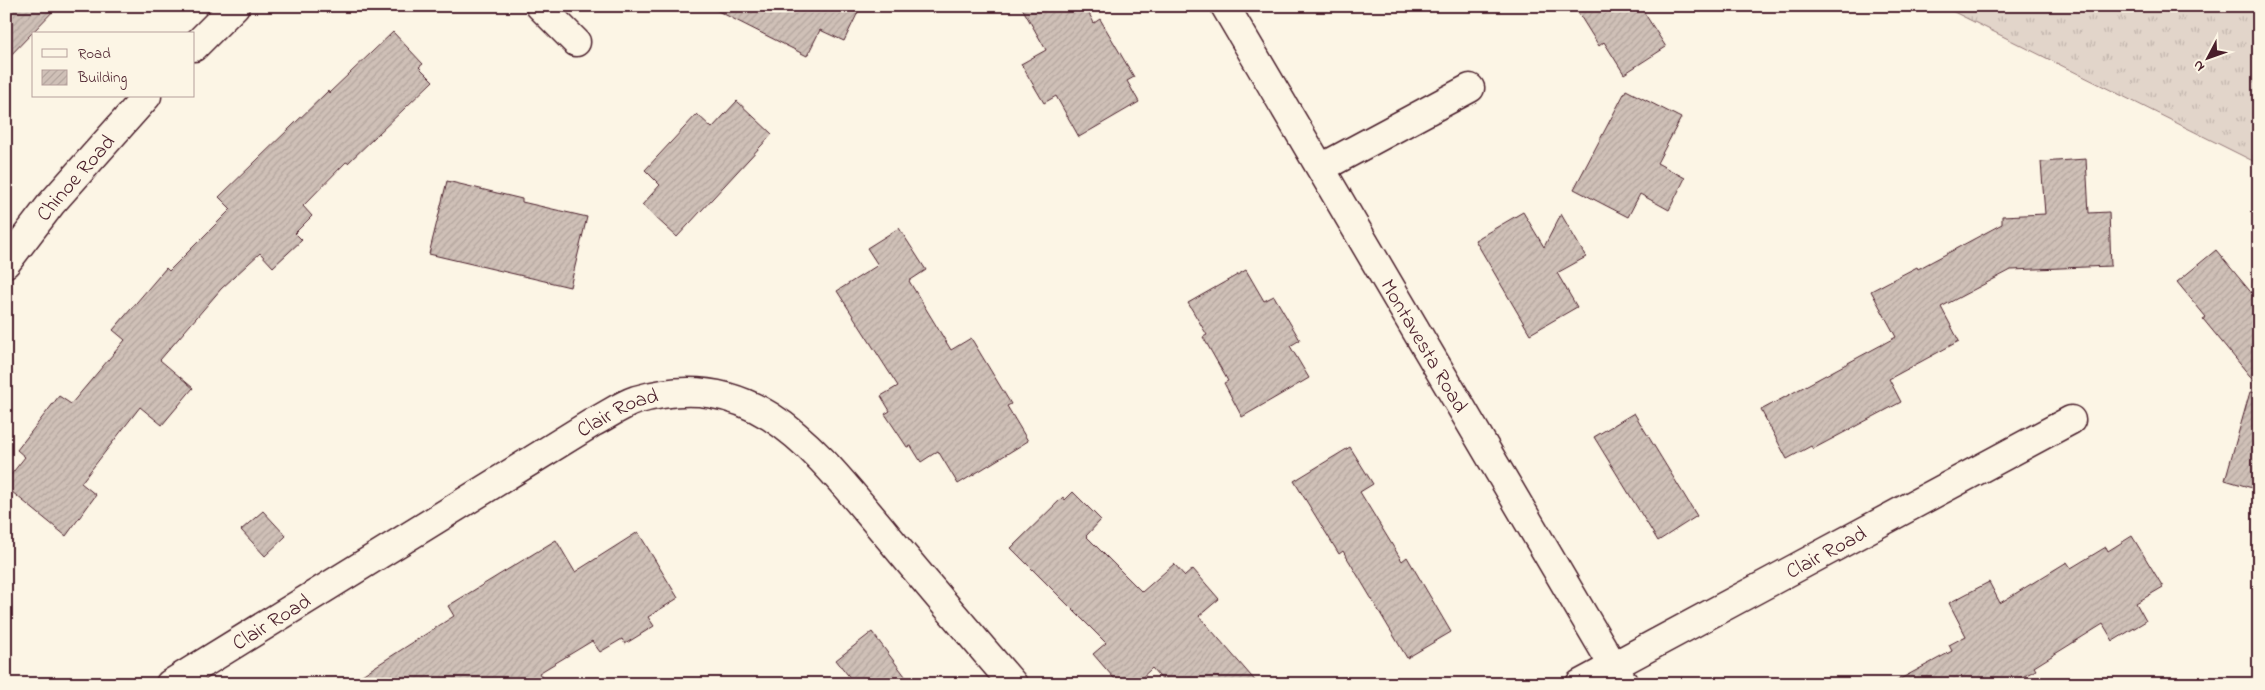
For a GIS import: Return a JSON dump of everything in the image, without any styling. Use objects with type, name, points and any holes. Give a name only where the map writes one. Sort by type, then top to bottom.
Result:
[{"type":"street","points":[[195,46],[235,6]]},
{"type":"street","points":[[540,6],[576,42]]},
{"type":"street","name":"Montavesta Road","points":[[1225,6],[1618,674]]},
{"type":"street","points":[[1321,168],[1470,88]]},
{"type":"street","name":"Chinoe Road","points":[[6,263],[51,204],[146,98]]},
{"type":"street","name":"Clair Road","points":[[170,684],[592,423],[635,401],[668,394],[698,392],[721,396],[749,405],[772,416],[796,434],[839,479],[1013,684]]},
{"type":"street","name":"Clair Road","points":[[1580,684],[1618,674],[2071,420]]},
{"type":"green space","points":[[1942,6],[2259,6],[2259,164]]},
{"type":"building","points":[[6,6],[58,6],[32,32],[6,60]]},
{"type":"building","points":[[708,6],[861,6],[844,41],[820,30],[807,56]]},
{"type":"building","points":[[1021,6],[1085,6],[1094,23],[1100,19],[1134,77],[1127,81],[1139,102],[1079,137],[1056,96],[1044,103],[1021,64],[1046,50]]},
{"type":"building","points":[[1574,6],[1640,6],[1666,47],[1624,74],[1604,42],[1599,46]]},
{"type":"building","points":[[393,32],[423,64],[419,67],[433,81],[348,163],[346,162],[303,206],[312,216],[295,233],[302,240],[273,267],[260,253],[221,289],[160,360],[193,388],[162,425],[140,407],[81,483],[96,495],[66,536],[6,487],[6,481],[25,457],[17,450],[59,396],[71,404],[125,340],[113,330],[166,268],[169,271],[231,209],[219,197],[328,91],[329,93]]},
{"type":"building","points":[[1626,90],[1681,118],[1657,163],[1685,178],[1669,210],[1640,194],[1628,217],[1574,189]]},
{"type":"building","points":[[737,101],[772,134],[677,237],[642,205],[660,185],[645,170],[697,114],[712,128]]},
{"type":"building","points":[[2086,159],[2089,213],[2109,212],[2111,266],[2011,270],[1941,307],[1959,341],[1889,379],[1901,402],[1813,449],[1811,446],[1787,459],[1761,410],[1896,337],[1871,291],[1917,267],[1918,269],[2002,224],[2002,216],[2045,214],[2041,162]]},
{"type":"building","points":[[447,181],[522,199],[522,202],[587,217],[570,287],[429,254]]},
{"type":"building","points":[[1523,212],[1544,247],[1561,214],[1586,257],[1557,273],[1577,307],[1530,334],[1475,240]]},
{"type":"building","points":[[899,228],[926,270],[909,281],[951,350],[971,338],[1011,404],[1007,406],[1028,441],[958,484],[938,451],[921,462],[911,446],[907,447],[885,414],[890,411],[881,396],[898,386],[837,291],[878,265],[867,248]]},
{"type":"building","points":[[2216,250],[2259,302],[2259,387],[2203,319],[2206,317],[2177,282]]},
{"type":"building","points":[[1246,270],[1264,301],[1274,296],[1300,340],[1290,346],[1309,378],[1242,417],[1224,383],[1228,381],[1203,337],[1207,335],[1188,303]]},
{"type":"building","points":[[2250,392],[2259,393],[2259,490],[2225,480]]},
{"type":"building","points":[[1634,413],[1697,516],[1658,541],[1594,437]]},
{"type":"building","points":[[1350,447],[1373,484],[1360,492],[1402,561],[1407,557],[1451,632],[1407,658],[1343,551],[1339,554],[1294,481]]},
{"type":"building","points":[[1073,492],[1101,520],[1086,536],[1142,592],[1174,564],[1185,576],[1193,569],[1219,599],[1199,616],[1258,684],[1166,684],[1152,668],[1135,684],[1119,684],[1093,654],[1106,643],[1011,548],[1063,497],[1065,500]]},
{"type":"building","points":[[263,511],[286,536],[265,556],[241,530]]},
{"type":"building","points":[[638,532],[678,598],[648,617],[654,626],[625,644],[622,639],[600,652],[592,641],[539,673],[546,684],[348,684],[454,616],[448,606],[556,540],[575,572]]},
{"type":"building","points":[[2132,536],[2163,587],[2136,603],[2146,621],[2113,641],[2103,624],[2034,667],[2036,670],[2009,684],[1891,684],[1952,651],[1949,645],[1966,636],[1949,603],[1989,582],[2000,603],[2067,562],[2071,568],[2106,547],[2108,551]]},
{"type":"building","points":[[872,632],[911,684],[855,684],[836,660]]}]
